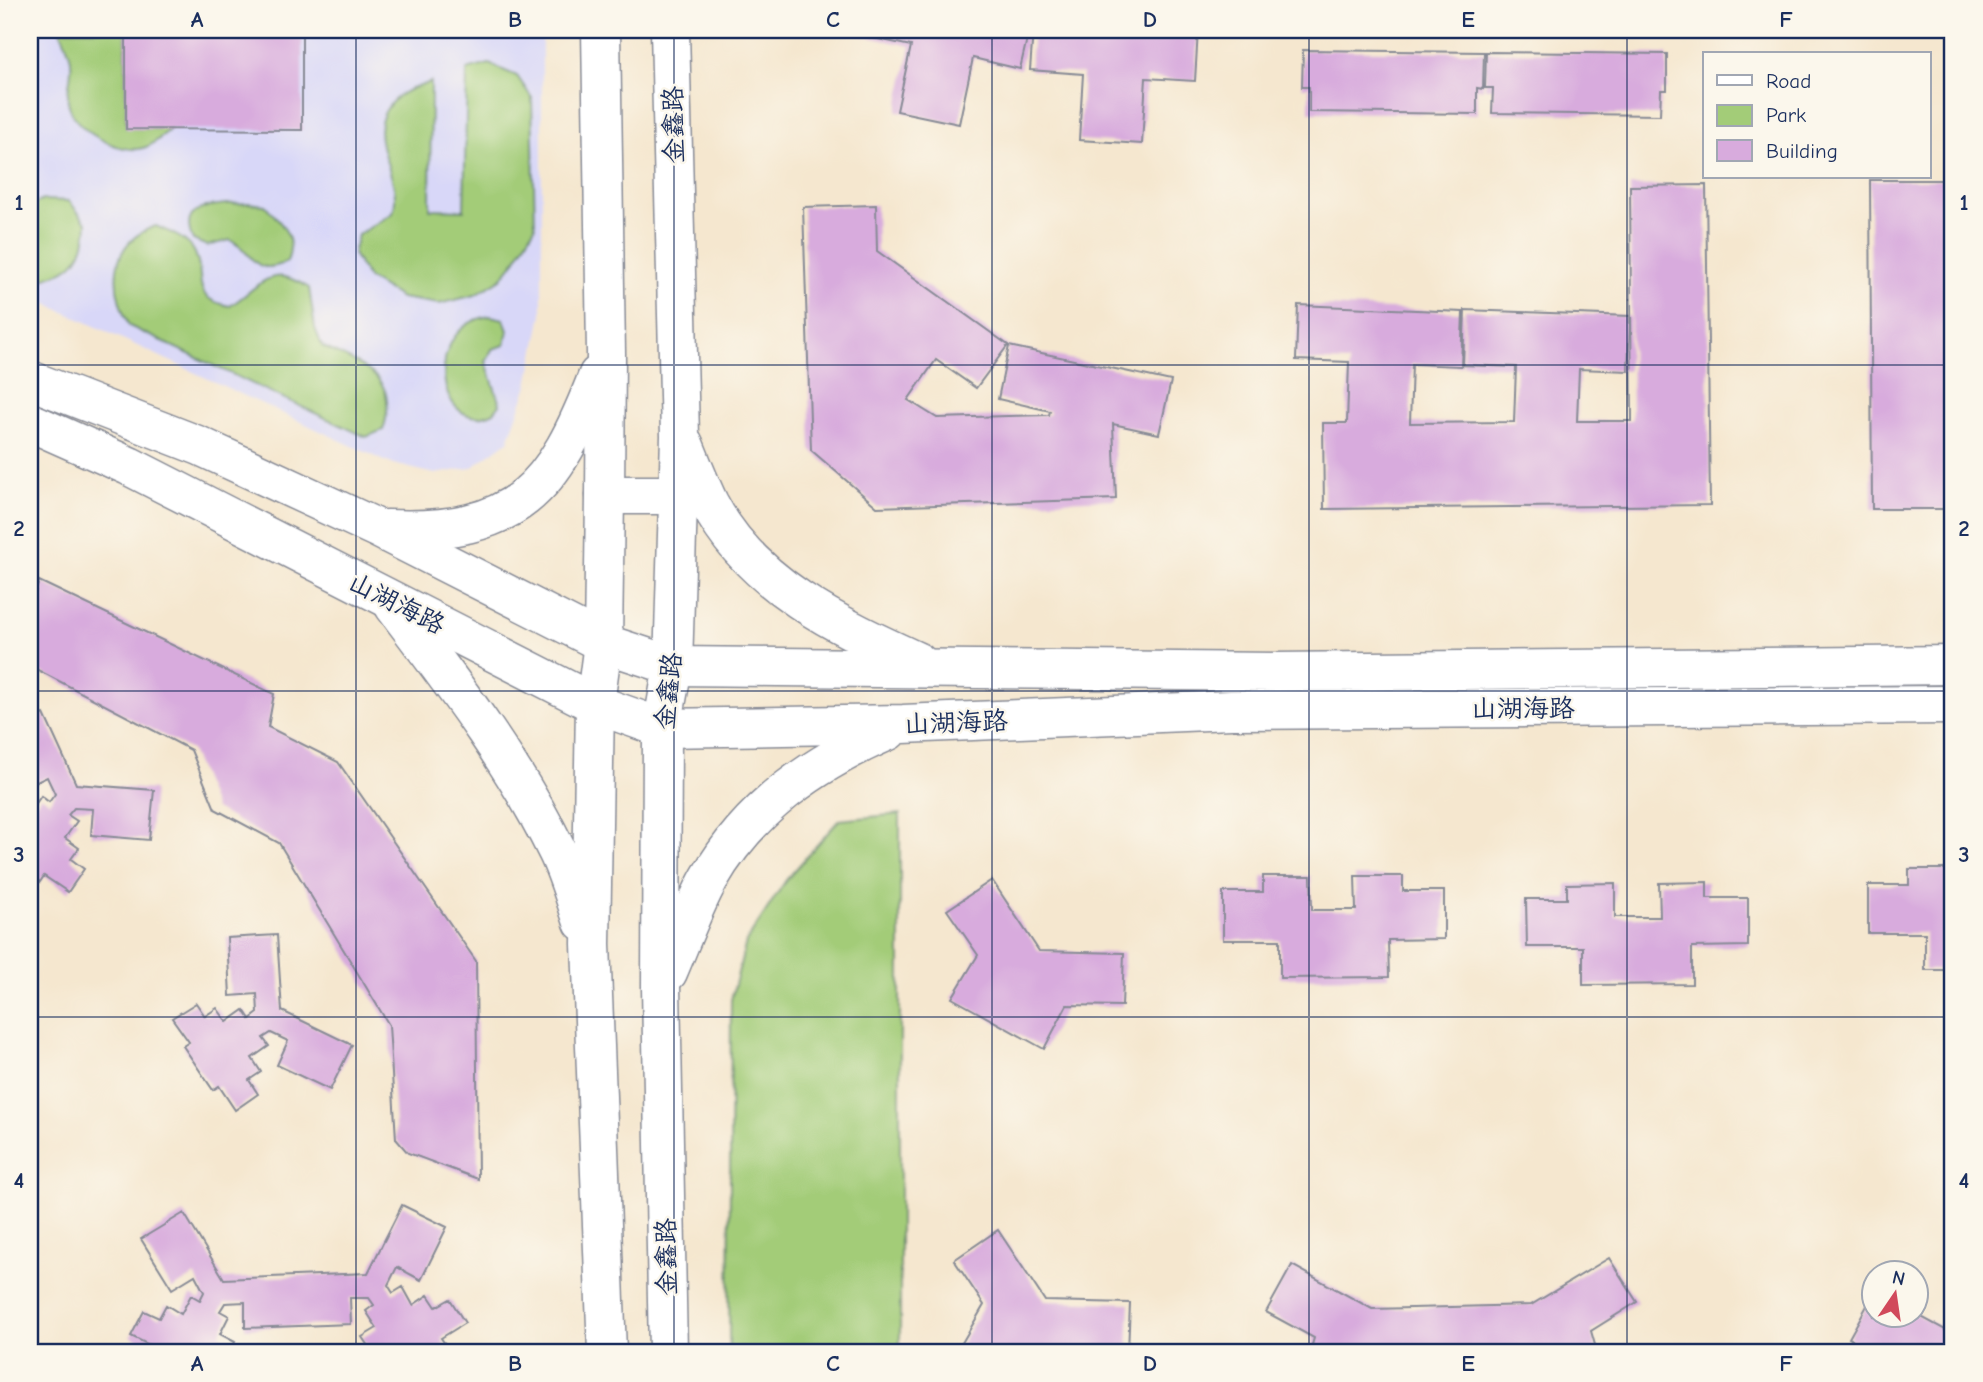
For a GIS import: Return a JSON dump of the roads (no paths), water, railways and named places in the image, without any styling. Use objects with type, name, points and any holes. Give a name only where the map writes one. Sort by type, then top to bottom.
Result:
[{"type":"street","points":[[601,30],[606,354],[605,495],[603,643],[594,704],[591,944],[607,1352]]},
{"type":"street","name":"金鑫路","points":[[668,1352],[661,987],[662,728],[673,666],[680,436],[670,30]]},
{"type":"street","points":[[379,528],[433,531],[478,522],[515,505],[550,475],[577,430],[606,354]]},
{"type":"street","name":"山湖海路","points":[[30,380],[200,446],[379,528],[603,643],[673,666],[1276,672],[1953,665]]},
{"type":"street","name":"山湖海路","points":[[30,422],[129,466],[594,704],[662,728],[903,724],[1231,710],[1953,705]]},
{"type":"street","points":[[680,436],[710,505],[737,542],[780,586],[836,624],[930,667]]},
{"type":"street","points":[[605,495],[677,495]]},
{"type":"street","points":[[388,599],[456,687],[525,793],[558,853],[591,944]]},
{"type":"street","points":[[661,987],[709,879],[762,812],[793,783],[837,753],[903,724]]}]
